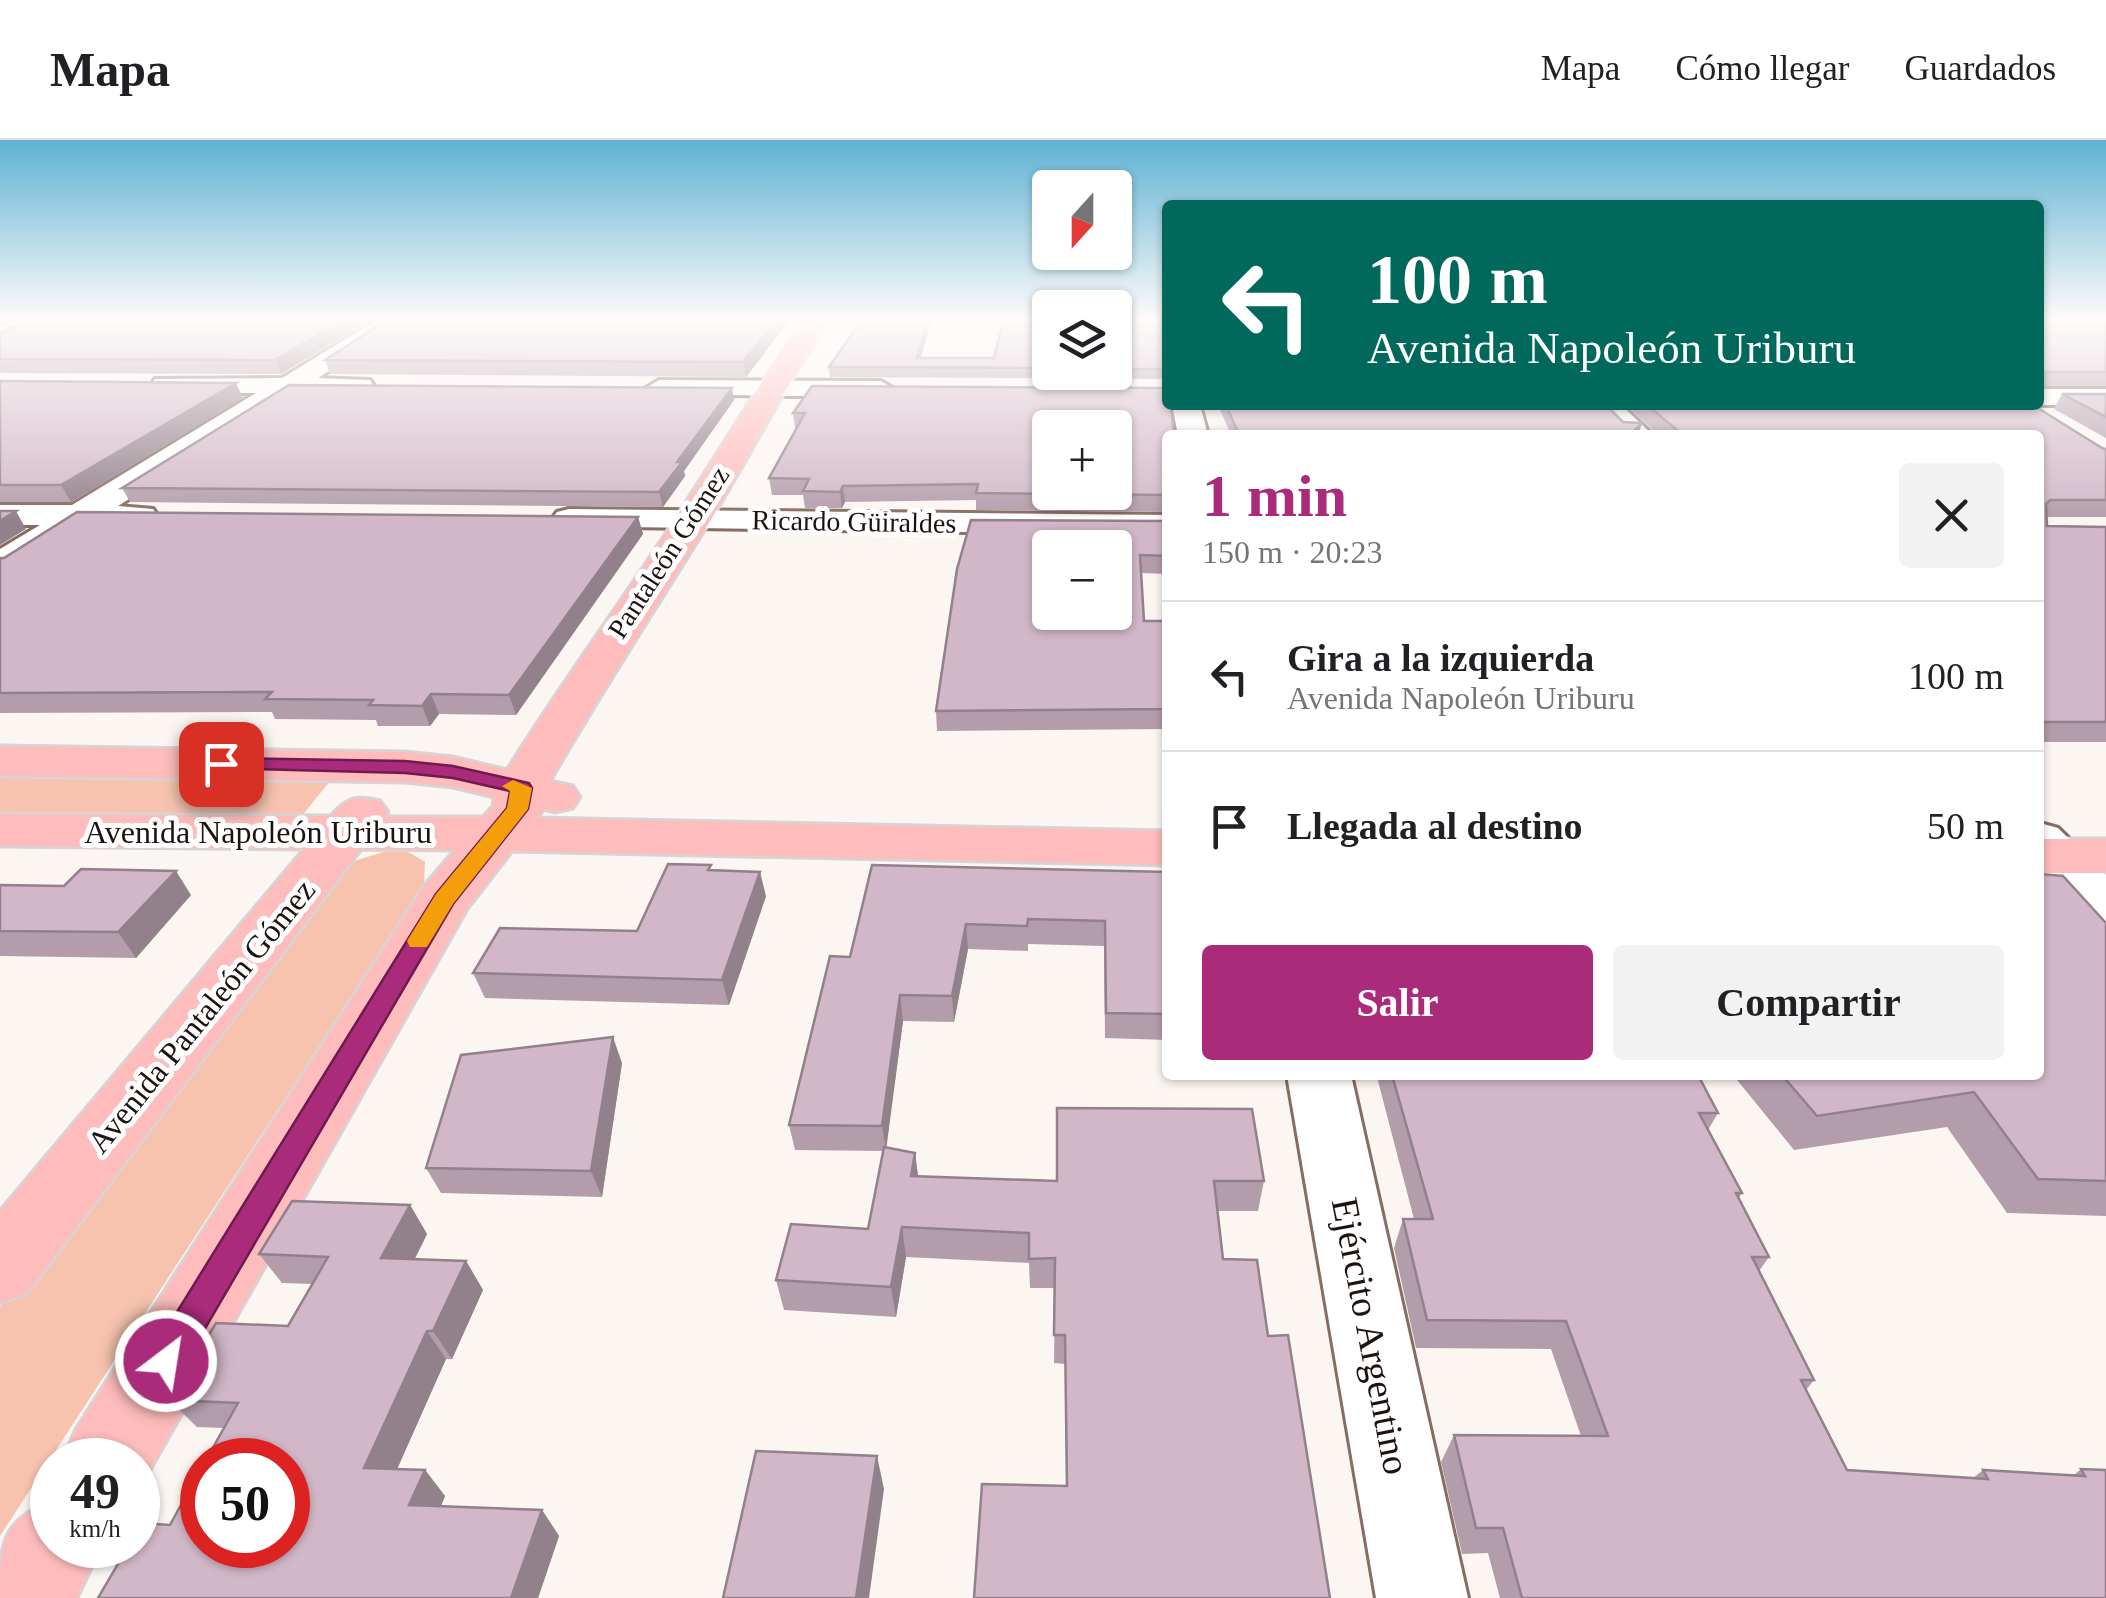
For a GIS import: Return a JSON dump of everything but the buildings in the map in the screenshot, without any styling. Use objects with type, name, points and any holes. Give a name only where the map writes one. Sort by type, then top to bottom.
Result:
[{"type":"main road","name":"Pantaleón Gómez","points":[[511,811],[588,675],[692,519],[769,388]]},
{"type":"main road","name":"Avenida Napoleón Uriburu","points":[[0,760],[405,767],[453,772],[511,811]]},
{"type":"main road","name":"Avenida Pantaleón Gómez","points":[[0,1268],[348,834],[372,796],[405,767]]},
{"type":"main road","name":"Avenida Napoleón Uriburu","points":[[0,830],[348,834],[511,811],[824,844],[1162,848]]},
{"type":"main road","points":[[120,1438],[444,899],[511,811]]},
{"type":"main road","points":[[24,1598],[42,1568]]},
{"type":"street","points":[[0,564],[284,386]]},
{"type":"street","points":[[633,388],[906,389]]},
{"type":"street","points":[[2044,396],[2106,397]]},
{"type":"street","points":[[1610,410],[1632,430]]},
{"type":"street","points":[[2028,410],[2054,425]]},
{"type":"street","points":[[0,515],[178,516]]},
{"type":"street","name":"Ricardo Güiraldes","points":[[534,518],[1162,525]]},
{"type":"street","points":[[2061,852],[2106,908]]},
{"type":"street","name":"Ejército Argentino","points":[[1320,1080],[1422,1598]]},
{"type":"shaded area","points":[[0,777],[331,780],[300,818],[0,816]]},
{"type":"shaded area","points":[[400,847],[425,862],[424,885],[64,1438],[30,1438],[30,1490],[0,1536],[0,1307],[323,882],[354,861]]},
{"type":"slow traffic","points":[[419,941],[444,899],[518,809],[521,788],[513,786]]},
{"type":"route","points":[[166,1361],[444,899],[518,809],[521,788],[453,772],[405,767],[221,764]]}]
